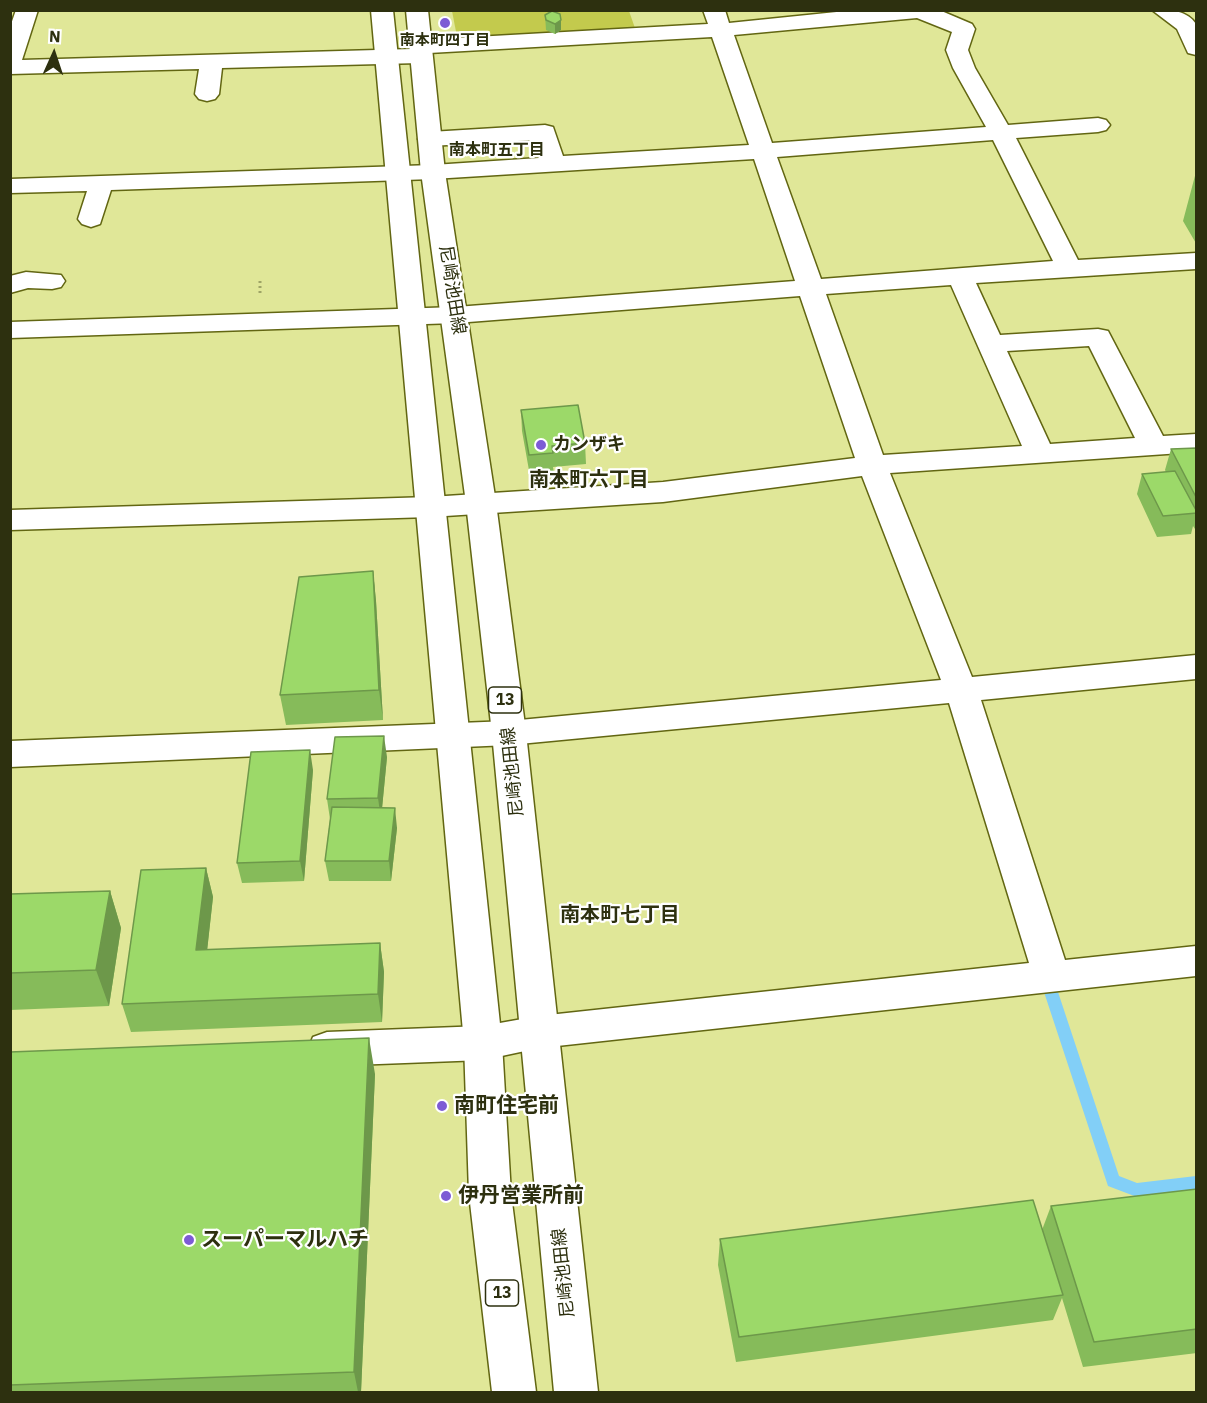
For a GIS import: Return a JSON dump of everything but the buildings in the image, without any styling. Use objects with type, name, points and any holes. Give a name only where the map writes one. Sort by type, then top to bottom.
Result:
[{"type":"street","points":[[10,62],[27,10]]},
{"type":"street","name":"13","points":[[382,10],[410,317],[483,1043],[490,1194],[514,1392]]},
{"type":"street","name":"尼崎池田線","points":[[417,10],[433,172],[482,502],[509,733],[576,1392]]},
{"type":"street","points":[[1162,10],[1186,25],[1197,48]]},
{"type":"street","points":[[10,67],[386,57],[421,51],[717,20],[924,11],[964,29],[957,50],[964,68],[1001,133],[1070,268]]},
{"type":"street","points":[[717,20],[873,465],[961,689],[1052,977]]},
{"type":"street","points":[[207,94],[211,62]]},
{"type":"street","points":[[10,186],[398,174],[763,151],[1098,125]]},
{"type":"street","points":[[430,139],[545,132],[553,164]]},
{"type":"street","points":[[91,219],[101,183]]},
{"type":"street","points":[[10,330],[456,315],[1070,268],[1197,261]]},
{"type":"street","points":[[960,277],[1040,453]]},
{"type":"street","points":[[10,285],[26,280],[52,281]]},
{"type":"street","points":[[991,344],[1098,337],[1153,445]]},
{"type":"street","points":[[10,520],[430,507],[663,492],[873,465],[1197,443]]},
{"type":"street","points":[[10,754],[509,733],[1197,668]]},
{"type":"street","points":[[294,1050],[483,1043],[539,1032],[1197,961]]},
{"type":"green space","points":[[452,11],[629,11],[636,31],[458,42]]},
{"type":"waterway","points":[[1050,989],[1113,1181],[1137,1190],[1196,1183]]},
{"type":"place","name":"南本町四丁目","points":[[445,23]]},
{"type":"place","name":"カンザキ","points":[[541,445]]},
{"type":"place","name":"南町住宅前","points":[[442,1106]]},
{"type":"place","name":"伊丹営業所前","points":[[446,1196]]},
{"type":"place","name":"スーパーマルハチ","points":[[189,1240]]},
{"type":"district","name":"南本町五丁目","points":[[497,150]]},
{"type":"district","name":"南本町六丁目","points":[[589,480]]},
{"type":"district","name":"南本町七丁目","points":[[620,915]]}]
